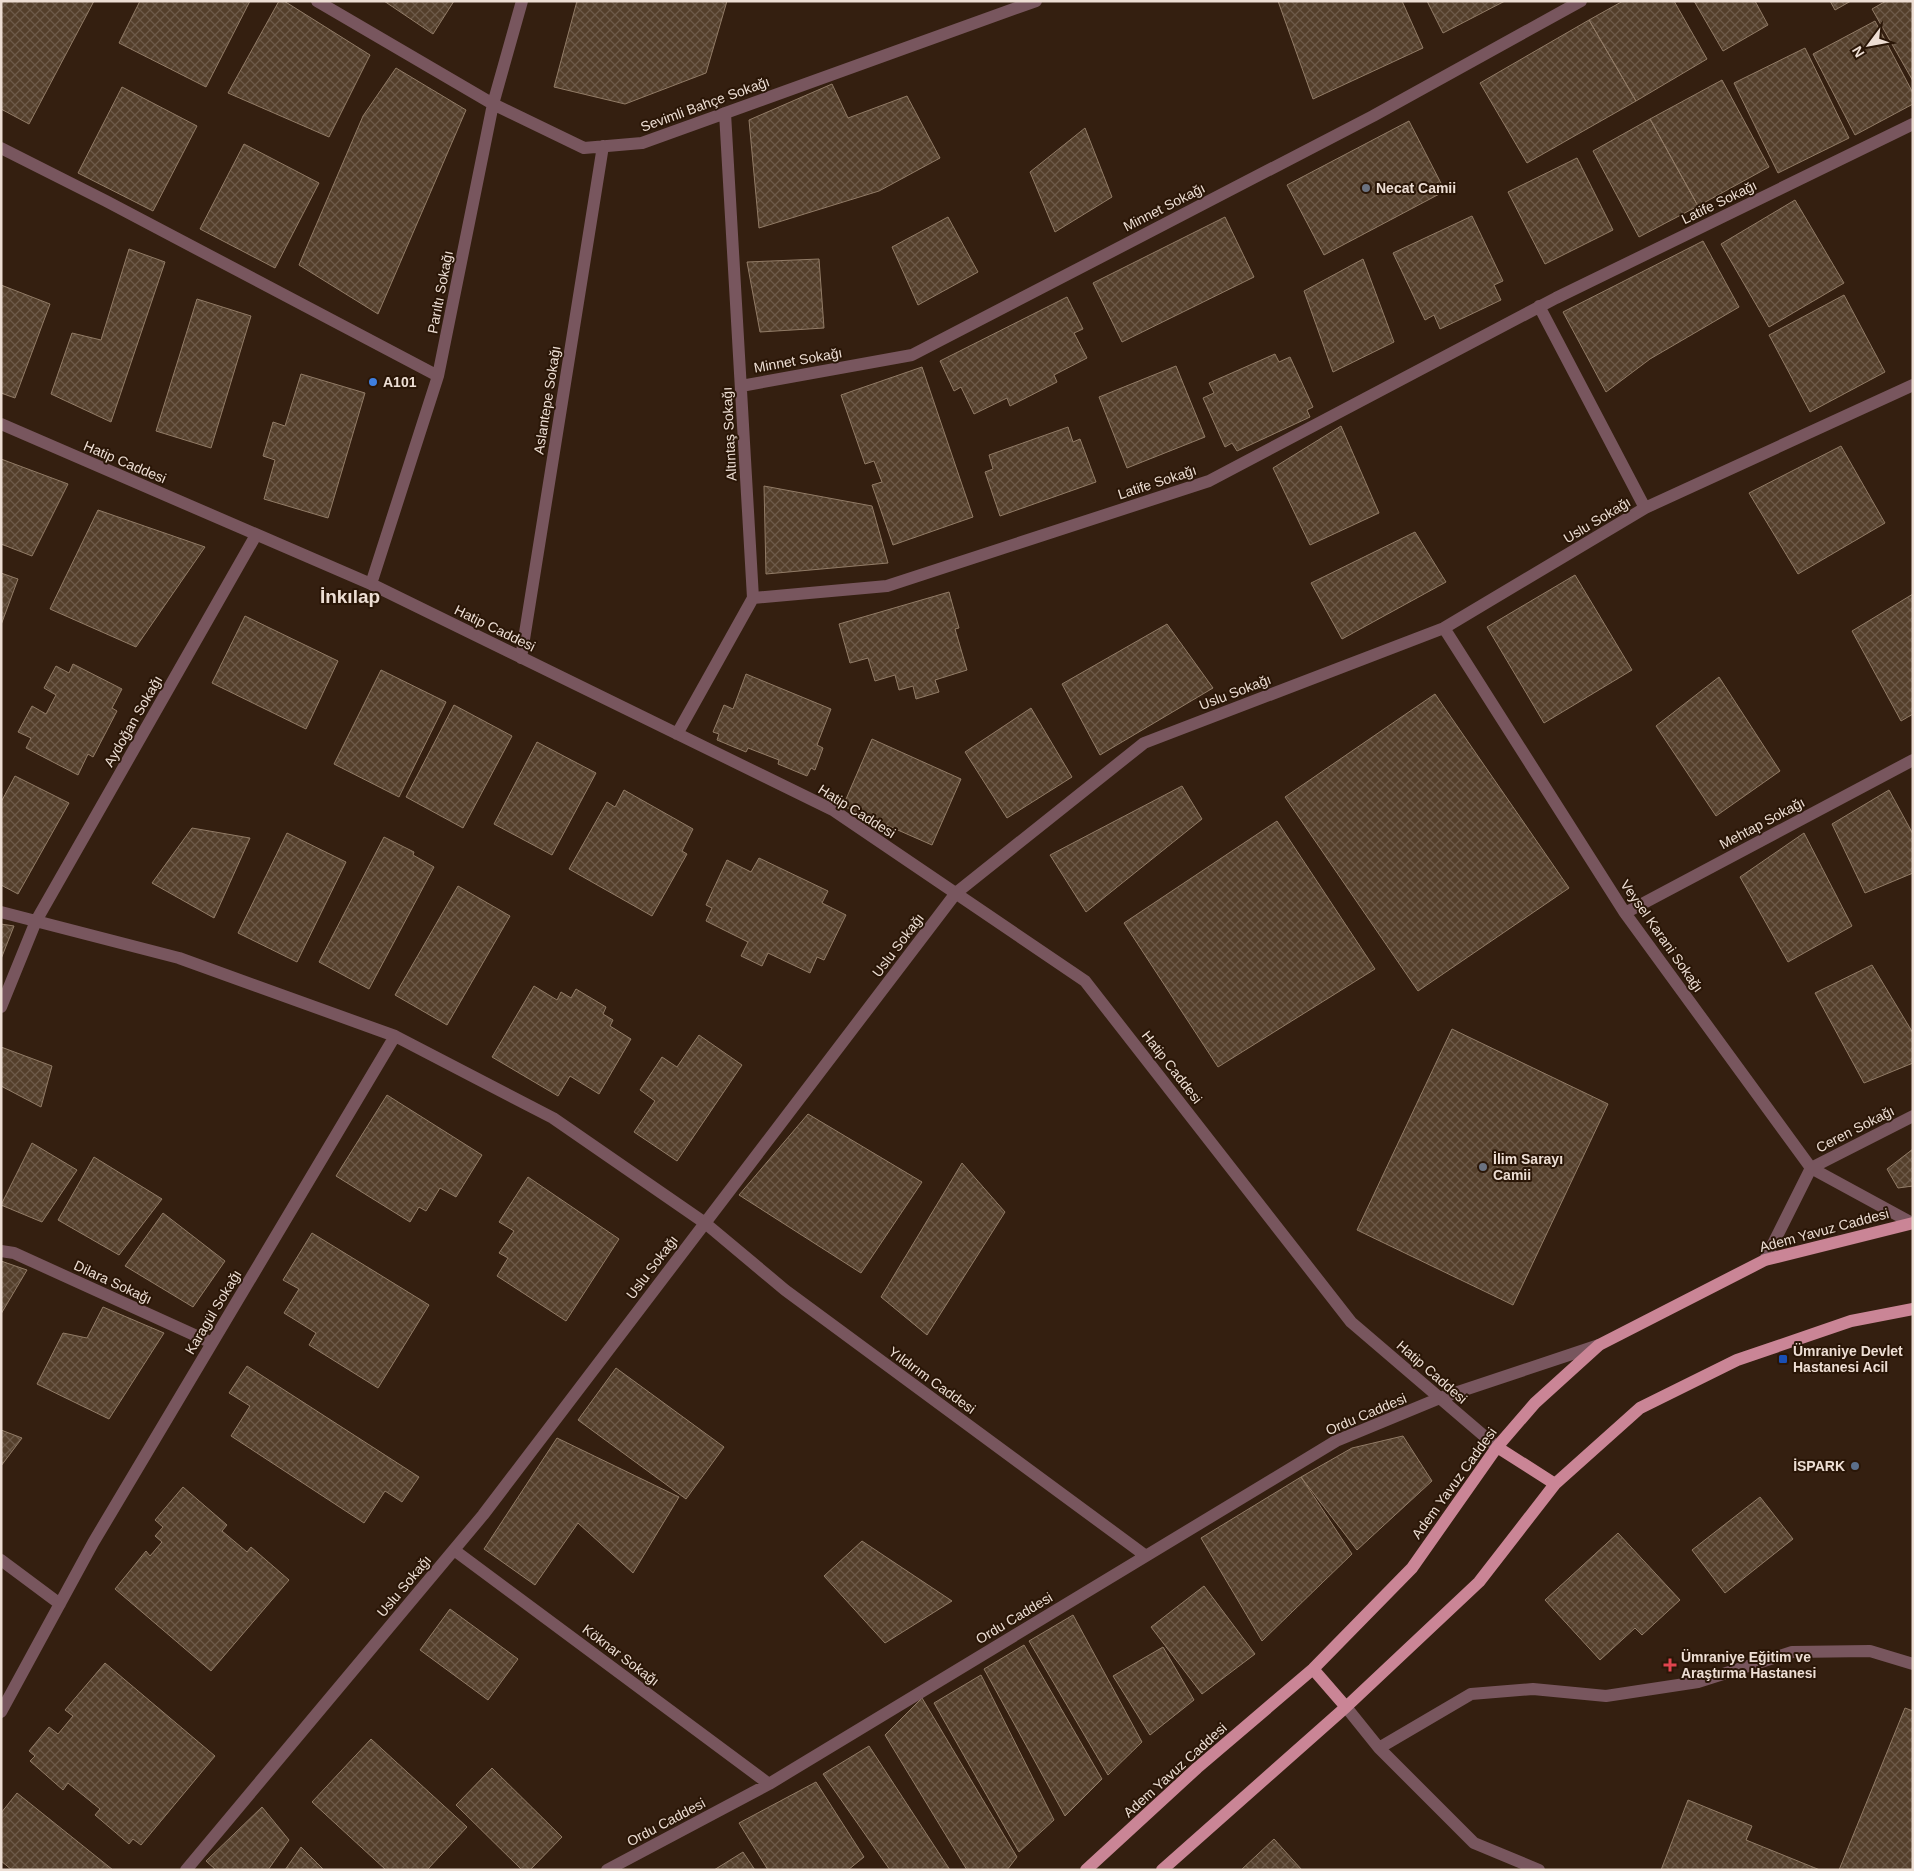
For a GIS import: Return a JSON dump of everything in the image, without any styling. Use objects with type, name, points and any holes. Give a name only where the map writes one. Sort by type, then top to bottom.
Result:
[{"type":"main road","name":"Adem Yavuz Caddesi","points":[[1086,1870],[1197,1768],[1313,1669],[1412,1568],[1497,1447],[1535,1403],[1599,1345],[1765,1260],[1912,1223]]},
{"type":"main road","points":[[1162,1870],[1346,1707],[1479,1582],[1555,1484],[1640,1408],[1728,1364],[1851,1321],[1913,1309]]},
{"type":"main road","points":[[1497,1447],[1555,1484]]},
{"type":"main road","points":[[1313,1669],[1346,1707]]},
{"type":"street","name":"Sevimli Bahçe Sokağı","points":[[317,1],[493,104],[584,148],[642,143],[1036,1]]},
{"type":"street","name":"Parıltı Sokağı","points":[[371,584],[438,376],[493,104],[522,1]]},
{"type":"street","name":"Minnet Sokağı","points":[[741,386],[912,355],[1373,116],[1581,1]]},
{"type":"street","name":"Altıntaş Sokağı","points":[[725,113],[753,598]]},
{"type":"street","name":"Latife Sokağı","points":[[753,598],[887,586],[1208,481],[1539,306],[1913,124]]},
{"type":"street","name":"Aslantepe Sokağı","points":[[521,658],[603,146]]},
{"type":"street","points":[[1,148],[106,201],[438,376]]},
{"type":"street","points":[[1539,306],[1645,508]]},
{"type":"street","name":"Uslu Sokağı","points":[[186,1870],[454,1550],[956,893],[1144,743],[1444,628],[1645,508],[1913,385]]},
{"type":"street","name":"Hatip Caddesi","points":[[1,424],[371,584],[833,810],[1085,980],[1351,1322],[1497,1447]]},
{"type":"street","name":"Aydoğan Sokağı","points":[[1,1007],[36,921],[256,535]]},
{"type":"street","points":[[678,734],[753,598]]},
{"type":"street","name":"Veysel Karani Sokağı","points":[[1444,628],[1625,913],[1810,1168]]},
{"type":"street","name":"Mehtap Sokağı","points":[[1625,913],[1913,760]]},
{"type":"street","name":"Yıldırım Caddesi","points":[[1,912],[179,958],[395,1036],[553,1118],[705,1223],[785,1290],[1146,1556]]},
{"type":"street","name":"Karagül Sokağı","points":[[1,1712],[93,1543],[395,1036]]},
{"type":"street","name":"Ceren Sokağı","points":[[1810,1168],[1913,1116]]},
{"type":"street","points":[[1765,1260],[1810,1168],[1912,1223]]},
{"type":"street","name":"Dilara Sokağı","points":[[1,1251],[14,1253],[212,1343]]},
{"type":"street","name":"Ordu Caddesi","points":[[607,1870],[770,1784],[1336,1441],[1440,1398],[1599,1345]]},
{"type":"street","name":"Köknar Sokağı","points":[[454,1550],[770,1784]]},
{"type":"street","points":[[1,1560],[60,1604]]},
{"type":"street","points":[[1379,1748],[1472,1694],[1533,1689],[1606,1696],[1698,1682],[1792,1652],[1870,1650],[1913,1664]]},
{"type":"street","points":[[1346,1707],[1379,1748],[1474,1843],[1539,1870]]},
{"type":"building","points":[[1,1],[94,1],[29,124],[1,109]]},
{"type":"building","points":[[140,1],[250,1],[206,87],[119,43]]},
{"type":"building","points":[[279,1],[284,1],[370,55],[329,137],[228,93]]},
{"type":"building","points":[[384,1],[454,1],[433,34]]},
{"type":"building","points":[[577,1],[727,1],[706,73],[625,104],[554,87]]},
{"type":"building","points":[[1278,1],[1402,1],[1423,48],[1313,99]]},
{"type":"building","points":[[1427,1],[1505,1],[1443,33]]},
{"type":"building","points":[[1623,1],[1674,1],[1707,59],[1636,101],[1589,20]]},
{"type":"building","points":[[1694,1],[1755,1],[1768,25],[1723,51]]},
{"type":"building","points":[[1830,1],[1851,1],[1835,10]]},
{"type":"building","points":[[1886,1],[1913,1],[1913,81],[1872,9]]},
{"type":"building","points":[[1589,20],[1636,101],[1527,163],[1480,83]]},
{"type":"building","points":[[1875,21],[1913,93],[1913,104],[1855,135],[1813,54]]},
{"type":"building","points":[[1805,48],[1849,138],[1778,173],[1734,83]]},
{"type":"building","points":[[396,68],[466,110],[378,314],[299,265],[363,116]]},
{"type":"building","points":[[1722,80],[1769,167],[1698,206],[1650,119]]},
{"type":"building","points":[[832,84],[848,118],[907,96],[940,158],[879,191],[759,228],[749,120]]},
{"type":"building","points":[[122,87],[197,126],[153,211],[78,173]]},
{"type":"building","points":[[1650,119],[1698,206],[1639,237],[1593,151]]},
{"type":"building","name":"Necat Camii","points":[[1409,121],[1445,191],[1324,255],[1287,185]]},
{"type":"building","points":[[1085,128],[1112,197],[1055,232],[1030,172]]},
{"type":"building","points":[[244,144],[319,183],[275,268],[200,229]]},
{"type":"building","points":[[1577,158],[1613,230],[1545,264],[1508,192]]},
{"type":"building","points":[[1795,200],[1844,283],[1769,327],[1721,244]]},
{"type":"building","points":[[1472,216],[1503,281],[1494,285],[1501,300],[1440,329],[1434,315],[1425,320],[1393,253]]},
{"type":"building","points":[[948,217],[978,272],[918,305],[892,247]]},
{"type":"building","points":[[1225,217],[1254,277],[1122,342],[1093,283]]},
{"type":"building","points":[[1703,241],[1739,307],[1650,359],[1606,392],[1563,312]]},
{"type":"building","points":[[129,249],[165,262],[111,422],[51,394],[72,333],[101,340]]},
{"type":"building","points":[[819,259],[824,328],[760,332],[747,262]]},
{"type":"building","points":[[1363,259],[1394,342],[1333,372],[1304,291]]},
{"type":"building","points":[[1,285],[50,304],[15,398],[1,393]]},
{"type":"building","points":[[1844,295],[1885,372],[1810,412],[1769,335]]},
{"type":"building","points":[[1067,297],[1083,329],[1074,333],[1087,358],[1054,375],[1057,382],[1010,406],[1007,398],[974,414],[961,387],[954,391],[940,361]]},
{"type":"building","points":[[197,299],[251,316],[211,448],[156,431]]},
{"type":"building","points":[[1275,354],[1279,362],[1290,357],[1313,407],[1307,410],[1310,417],[1237,451],[1232,443],[1225,447],[1203,398],[1214,393],[1209,383]]},
{"type":"building","points":[[1176,366],[1205,437],[1127,468],[1099,397]]},
{"type":"building","points":[[922,367],[973,517],[893,545],[872,485],[882,482],[874,461],[865,464],[841,395]]},
{"type":"building","points":[[301,374],[365,393],[328,518],[264,499],[275,460],[263,456],[273,422],[285,426]]},
{"type":"building","points":[[1341,426],[1379,513],[1310,545],[1273,468]]},
{"type":"building","points":[[1068,427],[1073,442],[1080,439],[1096,482],[1000,516],[985,472],[993,469],[989,455]]},
{"type":"building","points":[[1841,446],[1885,523],[1798,574],[1749,493]]},
{"type":"building","points":[[1,459],[68,484],[32,556],[1,544]]},
{"type":"building","points":[[764,486],[872,506],[888,563],[766,574]]},
{"type":"building","points":[[98,510],[205,547],[136,647],[50,609]]},
{"type":"building","points":[[1415,532],[1446,582],[1342,639],[1311,583]]},
{"type":"building","points":[[1,573],[18,579],[1,625]]},
{"type":"building","points":[[1575,575],[1632,670],[1544,723],[1487,627]]},
{"type":"building","points":[[949,592],[959,628],[955,629],[967,670],[935,680],[939,692],[916,699],[913,686],[899,690],[895,675],[875,681],[868,658],[850,663],[839,624]]},
{"type":"building","points":[[1913,594],[1913,714],[1901,721],[1852,631]]},
{"type":"building","points":[[245,616],[338,661],[306,729],[212,683]]},
{"type":"building","points":[[1167,624],[1213,688],[1100,755],[1062,684]]},
{"type":"building","points":[[73,664],[122,689],[112,708],[117,711],[93,757],[88,754],[78,775],[26,748],[31,738],[18,732],[32,706],[46,714],[56,695],[44,688],[56,666],[69,673]]},
{"type":"building","points":[[381,670],[446,702],[399,797],[334,764]]},
{"type":"building","points":[[746,674],[831,709],[817,745],[823,748],[815,770],[811,768],[807,776],[778,764],[779,760],[748,748],[746,752],[717,740],[719,734],[713,732],[724,705],[733,709]]},
{"type":"building","points":[[1719,677],[1780,771],[1716,816],[1656,726]]},
{"type":"building","points":[[1435,694],[1569,888],[1418,991],[1285,797]]},
{"type":"building","points":[[454,705],[512,736],[463,828],[406,797]]},
{"type":"building","points":[[1031,708],[1072,777],[1007,818],[965,752]]},
{"type":"building","points":[[872,739],[961,779],[932,845],[843,806]]},
{"type":"building","points":[[537,742],[596,773],[552,855],[494,824]]},
{"type":"building","points":[[15,776],[69,803],[18,894],[1,885],[1,802]]},
{"type":"building","points":[[1182,786],[1202,819],[1086,912],[1050,855]]},
{"type":"building","points":[[624,790],[693,829],[682,851],[687,854],[652,916],[569,869],[607,802],[615,807]]},
{"type":"building","points":[[1889,790],[1913,834],[1913,873],[1865,893],[1832,824]]},
{"type":"building","points":[[1277,821],[1375,969],[1218,1067],[1124,923]]},
{"type":"building","points":[[192,828],[250,838],[214,918],[152,883]]},
{"type":"building","points":[[287,833],[346,862],[297,962],[238,933]]},
{"type":"building","points":[[1804,833],[1852,926],[1788,962],[1740,877]]},
{"type":"building","points":[[384,837],[414,852],[413,855],[434,867],[369,989],[319,962]]},
{"type":"building","points":[[759,858],[828,891],[822,903],[846,915],[824,960],[817,957],[810,973],[768,953],[762,966],[741,956],[748,942],[706,921],[712,908],[706,905],[727,860],[751,872]]},
{"type":"building","points":[[458,886],[510,916],[447,1025],[395,995]]},
{"type":"building","points":[[1,924],[14,926],[1,959]]},
{"type":"building","points":[[1872,965],[1913,1033],[1913,1063],[1864,1083],[1815,993]]},
{"type":"building","points":[[534,986],[557,1000],[561,992],[571,998],[576,989],[606,1007],[603,1014],[613,1020],[610,1026],[631,1039],[599,1094],[570,1076],[558,1096],[492,1057]]},
{"type":"building","name":"İlim Sarayı Camii","points":[[1452,1029],[1608,1104],[1513,1305],[1357,1230]]},
{"type":"building","points":[[699,1035],[742,1065],[677,1161],[634,1132],[655,1101],[640,1090],[662,1057],[677,1067]]},
{"type":"building","points":[[1,1047],[52,1066],[41,1107],[1,1086]]},
{"type":"building","points":[[387,1095],[482,1155],[456,1197],[440,1188],[426,1211],[419,1207],[410,1222],[336,1176]]},
{"type":"building","points":[[808,1114],[922,1182],[861,1273],[739,1195]]},
{"type":"building","points":[[32,1143],[77,1170],[42,1222],[1,1205]]},
{"type":"building","points":[[1913,1149],[1913,1186],[1898,1188],[1887,1169]]},
{"type":"building","points":[[94,1157],[162,1199],[119,1255],[58,1220]]},
{"type":"building","points":[[962,1163],[1005,1212],[927,1335],[881,1297]]},
{"type":"building","points":[[528,1177],[619,1239],[566,1321],[497,1276],[508,1258],[499,1253],[514,1231],[499,1222]]},
{"type":"building","points":[[163,1213],[225,1261],[193,1307],[125,1266]]},
{"type":"building","points":[[312,1233],[429,1305],[378,1388],[309,1345],[316,1333],[284,1313],[299,1289],[283,1280]]},
{"type":"building","points":[[1,1261],[27,1270],[1,1314]]},
{"type":"building","points":[[103,1307],[164,1333],[109,1419],[37,1384],[63,1333],[87,1338]]},
{"type":"building","points":[[247,1366],[419,1477],[402,1502],[385,1491],[364,1523],[231,1436],[250,1406],[229,1393]]},
{"type":"building","points":[[616,1368],[724,1447],[686,1499],[578,1420]]},
{"type":"building","points":[[1,1430],[22,1438],[1,1466]]},
{"type":"building","points":[[1403,1436],[1432,1481],[1357,1550],[1301,1477],[1352,1448]]},
{"type":"building","points":[[557,1438],[679,1497],[633,1573],[578,1523],[535,1585],[484,1549]]},
{"type":"building","points":[[1301,1477],[1352,1554],[1262,1641],[1201,1538]]},
{"type":"building","points":[[183,1487],[227,1525],[222,1531],[247,1552],[251,1547],[289,1580],[211,1671],[115,1589],[146,1551],[150,1556],[162,1542],[155,1536],[163,1527],[155,1520]]},
{"type":"building","points":[[1760,1497],[1793,1539],[1725,1593],[1692,1550]]},
{"type":"building","points":[[1618,1533],[1680,1600],[1642,1635],[1635,1628],[1600,1660],[1545,1600]]},
{"type":"building","points":[[862,1541],[952,1601],[885,1643],[824,1576]]},
{"type":"building","points":[[1204,1586],[1255,1654],[1202,1694],[1151,1627]]},
{"type":"building","points":[[450,1609],[518,1659],[488,1700],[420,1650]]},
{"type":"building","points":[[1073,1615],[1142,1742],[1108,1775],[1029,1641]]},
{"type":"building","points":[[1024,1645],[1102,1779],[1065,1816],[984,1669]]},
{"type":"building","points":[[1163,1647],[1194,1700],[1150,1735],[1113,1676]]},
{"type":"building","points":[[105,1663],[215,1756],[141,1845],[133,1839],[129,1844],[95,1815],[100,1809],[68,1783],[63,1790],[30,1761],[35,1756],[29,1751],[49,1727],[58,1734],[73,1716],[65,1710]]},
{"type":"building","points":[[981,1675],[1054,1820],[1019,1852],[934,1703]]},
{"type":"building","points":[[922,1698],[1017,1857],[1007,1870],[967,1870],[885,1735]]},
{"type":"building","points":[[1905,1708],[1913,1711],[1913,1870],[1839,1870]]},
{"type":"building","points":[[371,1739],[467,1827],[427,1870],[386,1870],[312,1802]]},
{"type":"building","points":[[869,1746],[950,1870],[890,1870],[823,1774]]},
{"type":"building","points":[[492,1768],[562,1837],[530,1870],[522,1870],[456,1805]]},
{"type":"building","points":[[816,1782],[864,1857],[848,1870],[768,1870],[739,1823]]},
{"type":"building","points":[[17,1793],[113,1870],[12,1870],[1,1861],[1,1813]]},
{"type":"building","points":[[1688,1800],[1752,1826],[1746,1840],[1820,1870],[1661,1870]]},
{"type":"building","points":[[262,1807],[289,1840],[268,1870],[216,1870],[206,1861]]},
{"type":"building","points":[[1274,1839],[1302,1870],[1241,1870]]},
{"type":"building","points":[[301,1847],[324,1870],[285,1870]]},
{"type":"building","points":[[743,1852],[755,1870],[714,1870]]},
{"type":"place","name":"Necat Camii","points":[[1366,188]]},
{"type":"place","name":"A101","points":[[373,382]]},
{"type":"place","name":"İlim Sarayı Camii","points":[[1483,1167]]},
{"type":"place","name":"Ümraniye Devlet Hastanesi Acil","points":[[1783,1359]]},
{"type":"place","name":"İSPARK","points":[[1855,1466]]},
{"type":"place","name":"Ümraniye Eğitim ve Araştırma Hastanesi","points":[[1670,1665]]},
{"type":"district","name":"İnkılap","points":[[350,596]]}]
